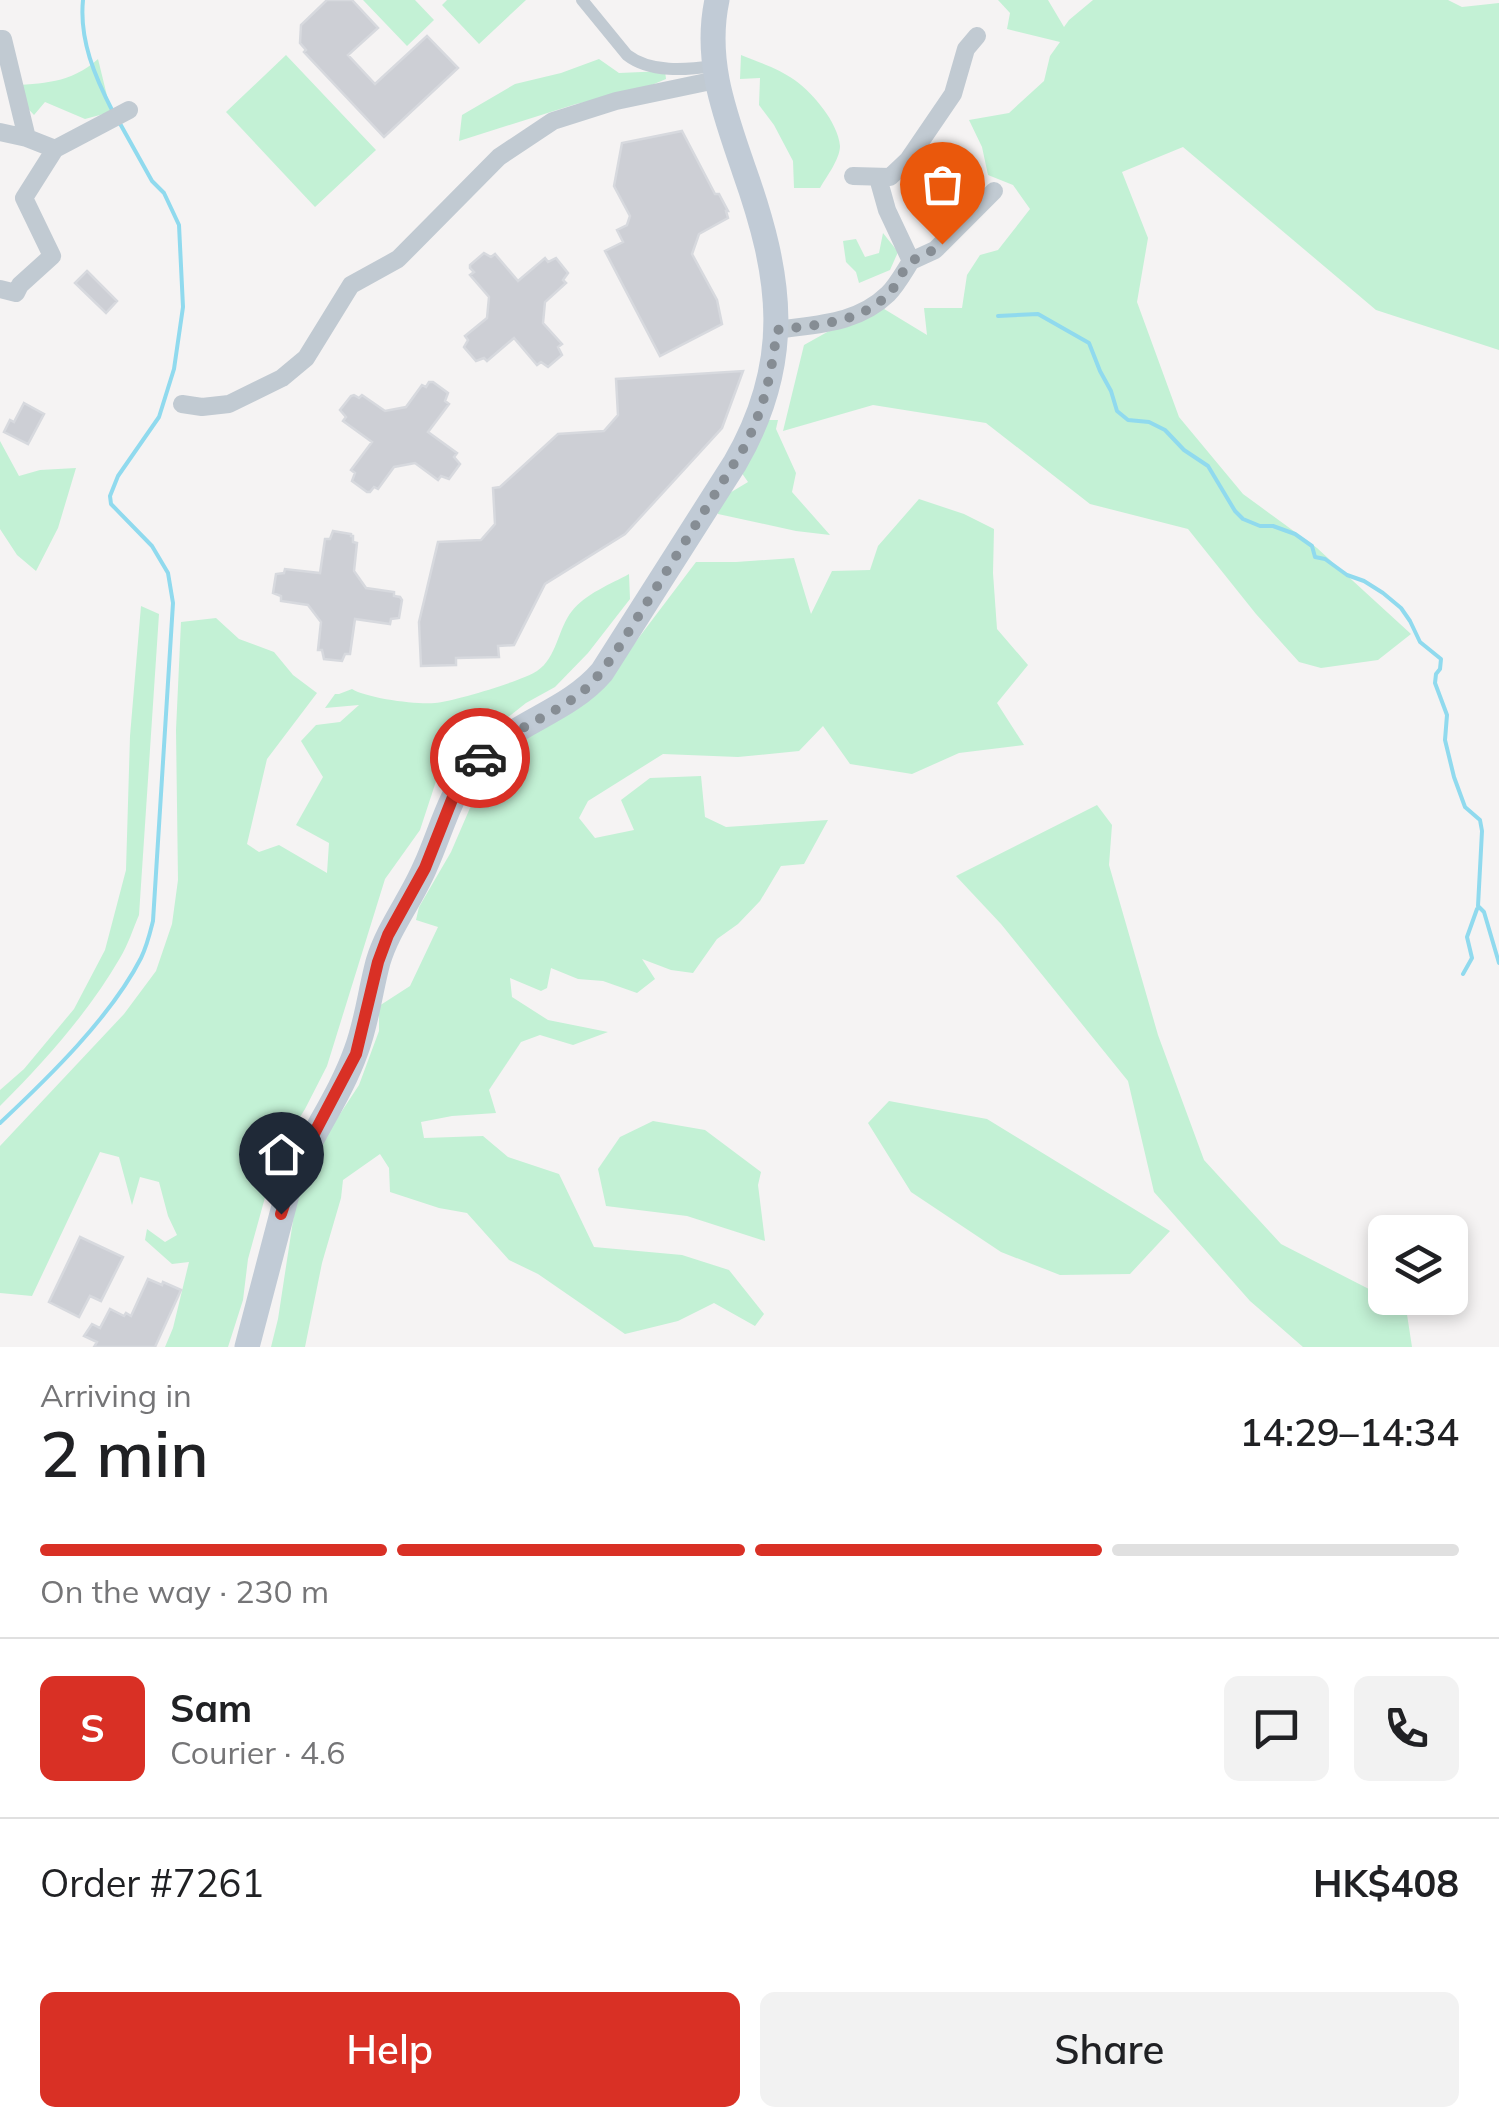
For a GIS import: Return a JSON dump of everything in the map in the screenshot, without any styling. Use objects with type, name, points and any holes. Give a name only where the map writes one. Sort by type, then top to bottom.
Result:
[{"type":"main road","points":[[247,1347],[288,1187],[356,1054],[383,946],[425,868],[453,797],[488,750],[580,694],[596,679],[745,446],[759,417],[770,384],[777,330],[776,288],[769,248],[723,110],[715,73],[713,35],[717,0]]},
{"type":"street","points":[[582,0],[634,60],[645,65],[715,73]]},
{"type":"street","points":[[853,176],[890,177],[908,160],[953,94],[966,48],[977,36]]},
{"type":"street","points":[[0,39],[27,138]]},
{"type":"street","points":[[182,404],[228,404],[282,378],[306,358],[352,285],[398,260],[499,157],[553,120],[715,73]]},
{"type":"street","points":[[0,289],[16,293],[52,256],[24,198],[54,149],[119,115]]},
{"type":"street","points":[[0,132],[54,149]]},
{"type":"street","points":[[878,178],[887,210],[911,262]]},
{"type":"street","points":[[777,330],[834,323],[867,310],[890,292],[911,262],[935,250],[994,191]]},
{"type":"green space","points":[[363,0],[415,0],[434,20],[407,46]]},
{"type":"green space","points":[[447,0],[526,0],[479,44],[442,5]]},
{"type":"green space","points":[[998,0],[1048,0],[1064,27],[1093,0],[1448,0],[1462,7],[1499,3],[1499,350],[1376,310],[1183,147],[1122,172],[1148,238],[1137,302],[1179,417],[1243,494],[1317,548],[1411,634],[1378,660],[1321,668],[1299,662],[1188,529],[1090,504],[986,423],[873,405],[783,431],[804,345],[871,301],[927,335],[924,308],[962,308],[967,275],[980,255],[998,250],[1030,209],[1013,185],[988,175],[982,147],[969,120],[1009,113],[1044,81],[1050,56],[1060,42],[1007,29],[1010,13]]},
{"type":"green space","points":[[286,55],[376,150],[315,207],[226,112]]},
{"type":"green space","points":[[741,55],[797,82],[829,118],[840,146],[820,188],[794,188],[793,161],[759,105],[760,78],[740,79]]},
{"type":"green space","points":[[98,59],[111,112],[85,119],[45,102],[34,115],[7,86],[66,78]]},
{"type":"green space","points":[[599,59],[619,73],[665,71],[666,79],[635,92],[576,104],[459,141],[462,115],[515,84]]},
{"type":"green space","points":[[883,233],[898,252],[890,270],[859,283],[856,272],[846,262],[843,241],[856,239],[865,257],[879,253]]},
{"type":"green space","points":[[766,420],[778,420],[776,429],[796,473],[792,492],[830,535],[718,514],[718,500],[748,482],[739,469]]},
{"type":"green space","points":[[0,441],[19,476],[40,470],[76,468],[58,528],[36,571],[17,555],[0,529]]},
{"type":"green space","points":[[919,499],[994,529],[997,629],[1028,665],[997,703],[1024,745],[959,753],[912,774],[850,764],[823,726],[799,751],[738,757],[663,754],[588,801],[579,818],[595,838],[634,830],[621,800],[650,778],[701,776],[705,817],[726,827],[828,820],[804,864],[781,866],[760,901],[717,939],[693,973],[642,959],[655,979],[637,993],[603,981],[578,979],[551,968],[547,988],[541,991],[510,978],[512,997],[548,1020],[608,1032],[573,1045],[540,1035],[521,1042],[489,1090],[496,1113],[421,1122],[424,1138],[483,1136],[508,1157],[559,1174],[594,1247],[682,1255],[729,1270],[764,1314],[755,1326],[714,1303],[678,1321],[625,1334],[538,1274],[509,1260],[467,1213],[390,1192],[389,1168],[380,1154],[343,1180],[305,1347],[271,1347],[298,1188],[321,1143],[359,1085],[379,1031],[379,1006],[410,986],[438,927],[416,920],[419,907],[451,852],[473,801],[507,750],[609,677],[696,562],[794,558],[811,614],[832,571],[870,570],[878,546]]},
{"type":"green space","points":[[629,574],[630,599],[588,653],[555,687],[526,703],[484,736],[445,754],[420,830],[385,879],[327,1066],[277,1154],[228,1347],[165,1347],[189,1262],[172,1264],[145,1240],[147,1229],[165,1242],[177,1235],[159,1182],[140,1177],[132,1205],[119,1157],[100,1152],[32,1296],[0,1293],[0,1146],[124,1014],[156,971],[172,924],[178,880],[176,730],[181,622],[216,618],[239,639],[274,652],[293,675],[317,693],[267,759],[247,844],[259,852],[279,845],[327,873],[329,843],[296,825],[323,777],[301,741],[316,725],[340,722],[359,705],[325,708],[335,694],[352,689],[392,700],[435,703],[517,680],[544,665],[577,605]]},
{"type":"green space","points":[[141,606],[159,614],[139,915],[123,953],[94,998],[0,1106],[0,1090],[24,1069],[74,1009],[105,950],[126,870],[130,736]]},
{"type":"green space","points":[[1097,805],[1112,825],[1109,865],[1158,1035],[1204,1160],[1281,1244],[1368,1289],[1368,1315],[1407,1315],[1412,1347],[1303,1347],[1250,1301],[1154,1192],[1128,1081],[1001,924],[956,876]]},
{"type":"green space","points":[[889,1101],[987,1119],[1170,1231],[1130,1274],[1060,1275],[1001,1252],[911,1192],[868,1123]]},
{"type":"green space","points":[[653,1121],[705,1130],[761,1172],[758,1185],[765,1241],[687,1216],[606,1206],[598,1169],[620,1137]]},
{"type":"building","points":[[327,0],[352,0],[378,28],[348,55],[375,84],[427,36],[458,68],[384,137],[304,52],[300,43],[301,25]]},
{"type":"building","points":[[682,131],[728,211],[728,218],[699,234],[692,254],[717,300],[722,324],[660,356],[605,251],[623,242],[617,230],[627,225],[630,216],[614,186],[622,143]]},
{"type":"building","points":[[484,253],[491,257],[495,254],[518,281],[545,258],[548,262],[556,258],[568,273],[563,280],[566,283],[545,302],[543,323],[562,344],[558,347],[562,355],[548,367],[541,362],[537,365],[514,338],[487,361],[476,361],[464,347],[468,340],[465,336],[487,318],[489,297],[470,275],[474,272],[470,265]]},
{"type":"building","points":[[87,271],[117,301],[106,313],[75,283]]},
{"type":"building","points":[[743,371],[722,428],[625,534],[545,584],[514,645],[498,646],[499,657],[456,658],[456,665],[421,666],[419,622],[438,542],[481,540],[495,524],[493,488],[500,487],[558,434],[604,431],[618,415],[616,379]]},
{"type":"building","points":[[429,382],[448,393],[445,401],[449,404],[428,432],[457,453],[454,457],[460,464],[449,479],[441,476],[438,480],[415,463],[394,467],[378,489],[367,492],[352,481],[355,473],[351,470],[372,442],[343,421],[346,417],[340,410],[354,395],[362,395],[385,411],[406,407],[422,385],[426,387]]},
{"type":"building","points":[[24,403],[44,414],[28,444],[4,432]]},
{"type":"building","points":[[333,531],[353,536],[357,543],[354,571],[366,588],[394,592],[402,600],[399,618],[391,619],[390,624],[355,619],[350,654],[345,654],[342,661],[324,659],[322,650],[318,650],[321,622],[308,605],[281,601],[281,596],[273,593],[276,574],[284,573],[285,569],[320,573],[325,539],[330,539]]},
{"type":"building","points":[[80,1237],[123,1257],[101,1301],[90,1296],[79,1317],[49,1302]]},
{"type":"building","points":[[148,1279],[181,1290],[155,1347],[94,1347],[97,1342],[84,1336],[92,1324],[100,1328],[110,1309],[131,1316]]},
{"type":"waterway","points":[[83,0],[83,29],[90,58],[113,112]]},
{"type":"waterway","points":[[0,1123],[58,1067],[113,1002],[141,958],[153,921],[173,603],[168,573],[152,546],[111,504],[110,496],[118,476],[159,417],[174,369],[183,307],[179,225],[164,193],[152,181],[118,120]]},
{"type":"waterway","points":[[998,316],[1038,314],[1089,343],[1117,411],[1128,420],[1149,422],[1165,430],[1184,450],[1208,466],[1243,519],[1295,534],[1312,546],[1315,557],[1383,593],[1401,608],[1420,642],[1441,659],[1435,683],[1447,715],[1445,740],[1465,807],[1480,820],[1478,906],[1484,912],[1499,963]]},
{"type":"waterway","points":[[1463,974],[1472,958],[1467,937],[1477,909]]},
{"type":"way so far","points":[[480,758],[509,734],[580,694],[614,655],[745,446],[770,384],[777,330],[834,323],[867,310],[890,292],[911,262],[942,244]]},
{"type":"route","points":[[281,1214],[296,1168],[356,1054],[388,935],[425,868],[461,781],[480,758]]}]
